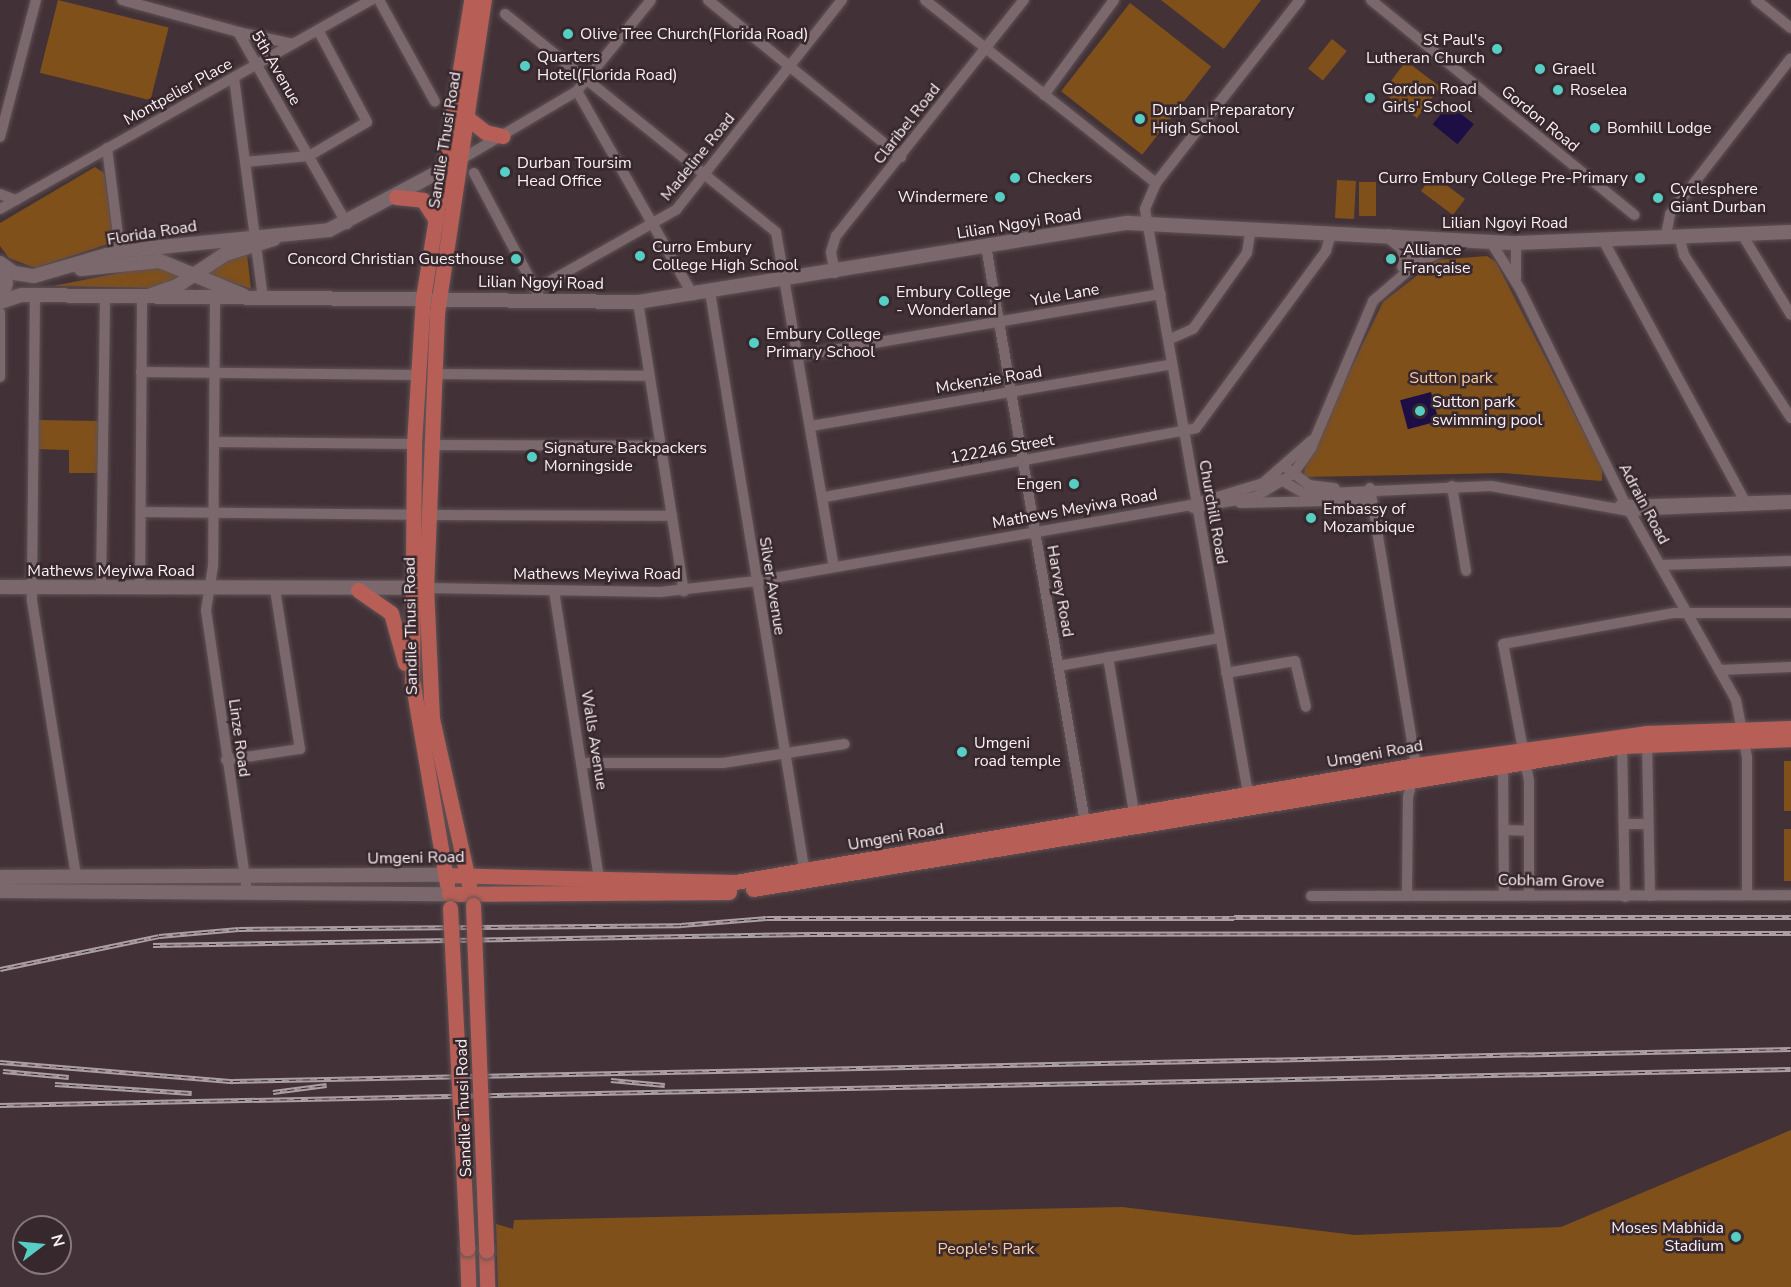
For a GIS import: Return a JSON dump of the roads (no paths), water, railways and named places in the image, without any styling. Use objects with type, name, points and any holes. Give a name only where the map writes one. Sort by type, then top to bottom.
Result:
[{"type":"main road","name":"Sandile Thusi Road","points":[[421,515],[414,444],[423,298],[471,0]]},
{"type":"main road","name":"Sandile Thusi Road","points":[[468,1287],[449,901],[412,680],[419,588],[421,515],[431,445],[439,298],[484,0]]},
{"type":"main road","points":[[466,117],[485,132],[503,136]]},
{"type":"main road","points":[[396,197],[423,200],[436,220]]},
{"type":"main road","name":"Sandile Thusi Road","points":[[419,588],[432,719],[472,900],[487,1287]]},
{"type":"main road","points":[[358,590],[391,613],[412,680]]},
{"type":"main road","name":"Umgeni Road","points":[[1746,736],[1791,728]]},
{"type":"main road","name":"Umgeni Road","points":[[445,875],[467,875],[600,888],[712,894],[1249,799],[1622,741],[1647,738],[1746,736],[1791,739]]},
{"type":"main road","name":"Umgeni Road","points":[[449,901],[600,888]]},
{"type":"street","points":[[0,137],[36,0]]},
{"type":"street","name":"5th Avenue","points":[[122,0],[238,32],[347,224]]},
{"type":"street","name":"Montpelier Place","points":[[0,209],[371,0]]},
{"type":"street","points":[[379,0],[435,102]]},
{"type":"street","name":"Florida Road","points":[[0,264],[26,276],[64,269],[120,251],[255,241],[347,224],[503,136],[577,91],[651,0]]},
{"type":"street","points":[[708,0],[901,157]]},
{"type":"street","name":"Madeline Road","points":[[538,294],[655,225],[676,210],[842,0]]},
{"type":"street","points":[[925,0],[1156,183]]},
{"type":"street","name":"Claribel Road","points":[[835,273],[831,252],[836,236],[1024,0]]},
{"type":"street","points":[[1044,95],[1114,0]]},
{"type":"street","points":[[1146,223],[1146,202],[1156,183],[1300,0]]},
{"type":"street","name":"Gordon Road","points":[[1371,0],[1635,215]]},
{"type":"street","points":[[1756,0],[1791,28]]},
{"type":"street","points":[[505,14],[706,173],[776,232],[810,426],[825,497],[834,567]]},
{"type":"street","points":[[245,162],[309,156],[367,121],[318,30]]},
{"type":"street","points":[[238,32],[293,44]]},
{"type":"street","points":[[1791,58],[1671,214],[1672,236],[1791,418]]},
{"type":"street","points":[[234,78],[255,241],[259,299]]},
{"type":"street","points":[[577,91],[693,295]]},
{"type":"street","points":[[107,148],[120,251]]},
{"type":"street","points":[[474,173],[538,294]]},
{"type":"street","points":[[0,194],[16,200]]},
{"type":"street","name":"Lilian Ngoyi Road","points":[[0,301],[35,296],[215,300],[439,298],[538,294],[638,302],[785,282],[986,246],[1146,223],[1516,243],[1602,238],[1743,236],[1791,232]]},
{"type":"street","name":"Churchill Road","points":[[1146,223],[1185,433],[1194,505],[1249,799]]},
{"type":"street","points":[[1168,340],[1193,329],[1247,253],[1251,229]]},
{"type":"street","points":[[1185,433],[1203,423],[1326,251],[1332,234]]},
{"type":"street","points":[[1389,236],[1404,248],[1405,264]]},
{"type":"street","points":[[1743,236],[1791,315]]},
{"type":"street","points":[[1602,238],[1744,500]]},
{"type":"street","points":[[1341,489],[1305,494],[1278,480],[1289,470],[1311,441],[1364,319],[1405,264],[1430,239]]},
{"type":"street","name":"Florida Road","points":[[138,300],[169,290],[225,254],[255,241]]},
{"type":"street","points":[[1391,281],[1465,241]]},
{"type":"street","name":"Adrain Road","points":[[1491,242],[1520,289],[1623,507],[1660,565],[1719,670],[1746,736]]},
{"type":"street","name":"Adrain Road","points":[[1516,243],[1512,262],[1520,289]]},
{"type":"street","name":"Harvey Road","points":[[986,246],[1086,829]]},
{"type":"street","name":"Lilian Ngoyi Road","points":[[64,269],[160,261],[259,299]]},
{"type":"street","points":[[0,264],[6,283],[0,301]]},
{"type":"street","name":"Silver Avenue","points":[[710,292],[805,878]]},
{"type":"street","name":"Yule Lane","points":[[798,356],[1161,294]]},
{"type":"street","points":[[35,296],[33,587],[76,878]]},
{"type":"street","points":[[101,587],[105,298]]},
{"type":"street","points":[[138,300],[141,372],[141,588]]},
{"type":"street","name":"Linze Road","points":[[215,300],[213,513],[210,589],[206,610],[246,885]]},
{"type":"street","points":[[638,302],[684,591]]},
{"type":"street","points":[[0,313],[0,377]]},
{"type":"street","name":"Mckenzie Road","points":[[810,426],[1172,364]]},
{"type":"street","points":[[141,372],[418,375]]},
{"type":"street","points":[[434,374],[649,376]]},
{"type":"street","name":"122246 Street","points":[[825,497],[1021,460],[1185,433]]},
{"type":"street","points":[[214,442],[414,444]]},
{"type":"street","points":[[431,445],[661,446]]},
{"type":"street","points":[[1289,470],[1310,485],[1371,494]]},
{"type":"street","name":"Mathews Meyiwa Road","points":[[0,587],[684,591],[756,581],[1194,505],[1278,480]]},
{"type":"street","name":"Mathews Meyiwa Road","points":[[1194,505],[1238,502],[1278,480]]},
{"type":"street","points":[[1238,502],[1267,506],[1452,486],[1491,486],[1623,507],[1789,504]]},
{"type":"street","points":[[1452,486],[1466,572]]},
{"type":"street","points":[[1371,494],[1416,772],[1408,797],[1407,896]]},
{"type":"street","points":[[1623,507],[1744,500],[1789,504]]},
{"type":"street","points":[[141,512],[672,516]]},
{"type":"street","points":[[1660,565],[1791,561]]},
{"type":"street","points":[[226,760],[300,749],[275,589]]},
{"type":"street","name":"Walls Avenue","points":[[554,591],[583,763],[600,888]]},
{"type":"street","points":[[1529,895],[1523,756],[1503,644],[1687,615],[1791,613]]},
{"type":"street","points":[[1058,666],[1220,639]]},
{"type":"street","points":[[1108,657],[1136,820]]},
{"type":"street","points":[[1226,673],[1295,662],[1306,707]]},
{"type":"street","points":[[1719,670],[1791,667]]},
{"type":"street","points":[[1746,736],[1747,895]]},
{"type":"street","points":[[1647,738],[1650,896]]},
{"type":"street","points":[[1622,741],[1625,897]]},
{"type":"street","points":[[583,763],[723,763],[845,744]]},
{"type":"street","points":[[1503,759],[1504,895]]},
{"type":"street","points":[[1624,824],[1648,824]]},
{"type":"street","points":[[1504,830],[1527,831]]},
{"type":"street","name":"Umgeni Road","points":[[0,891],[246,885],[445,875]]},
{"type":"street","name":"Umgeni Road","points":[[0,877],[246,885],[449,901]]},
{"type":"street","name":"Cobham Grove","points":[[1311,896],[1791,895]]},
{"type":"railway","points":[[0,969],[159,936],[239,929],[681,925],[767,918],[1791,917]]},
{"type":"railway","points":[[153,945],[810,934],[1791,933]]},
{"type":"railway","points":[[0,1062],[233,1081],[1791,1049]]},
{"type":"railway","points":[[0,1105],[1791,1069]]},
{"type":"railway","points":[[3,1071],[69,1077]]},
{"type":"railway","points":[[611,1080],[665,1085]]},
{"type":"railway","points":[[55,1084],[192,1093]]},
{"type":"railway","points":[[273,1092],[327,1085]]},
{"type":"place","name":"Olive Tree Church(Florida Road)","points":[[568,34]]},
{"type":"place","name":"St Paul's Lutheran Church","points":[[1497,49]]},
{"type":"place","name":"Quarters Hotel(Florida Road)","points":[[525,66]]},
{"type":"place","name":"Graell","points":[[1540,69]]},
{"type":"place","name":"Roselea","points":[[1558,90]]},
{"type":"place","name":"Gordon Road Girls' School","points":[[1370,98]]},
{"type":"place","name":"Durban Preparatory High School","points":[[1140,119]]},
{"type":"place","name":"Bomhill Lodge","points":[[1595,128]]},
{"type":"place","name":"Durban Toursim Head Office","points":[[505,172]]},
{"type":"place","name":"Checkers","points":[[1015,178]]},
{"type":"place","name":"Curro Embury College Pre-Primary","points":[[1640,178]]},
{"type":"place","name":"Windermere","points":[[1000,197]]},
{"type":"place","name":"Cyclesphere Giant Durban","points":[[1658,198]]},
{"type":"place","name":"Curro Embury College High School","points":[[640,256]]},
{"type":"place","name":"Concord Christian Guesthouse","points":[[516,259]]},
{"type":"place","name":"Alliance Française","points":[[1391,259]]},
{"type":"place","name":"Embury College - Wonderland","points":[[884,301]]},
{"type":"place","name":"Embury College Primary School","points":[[754,343]]},
{"type":"place","name":"Sutton park swimming pool","points":[[1420,411]]},
{"type":"place","name":"Signature Backpackers Morningside","points":[[532,457]]},
{"type":"place","name":"Engen","points":[[1074,484]]},
{"type":"place","name":"Embassy of Mozambique","points":[[1311,518]]},
{"type":"place","name":"Umgeni road temple","points":[[962,752]]},
{"type":"place","name":"Moses Mabhida Stadium","points":[[1736,1237]]},
{"type":"park label","name":"Sutton park","points":[[1451,378]]},
{"type":"park label","name":"People's Park","points":[[986,1249]]}]
